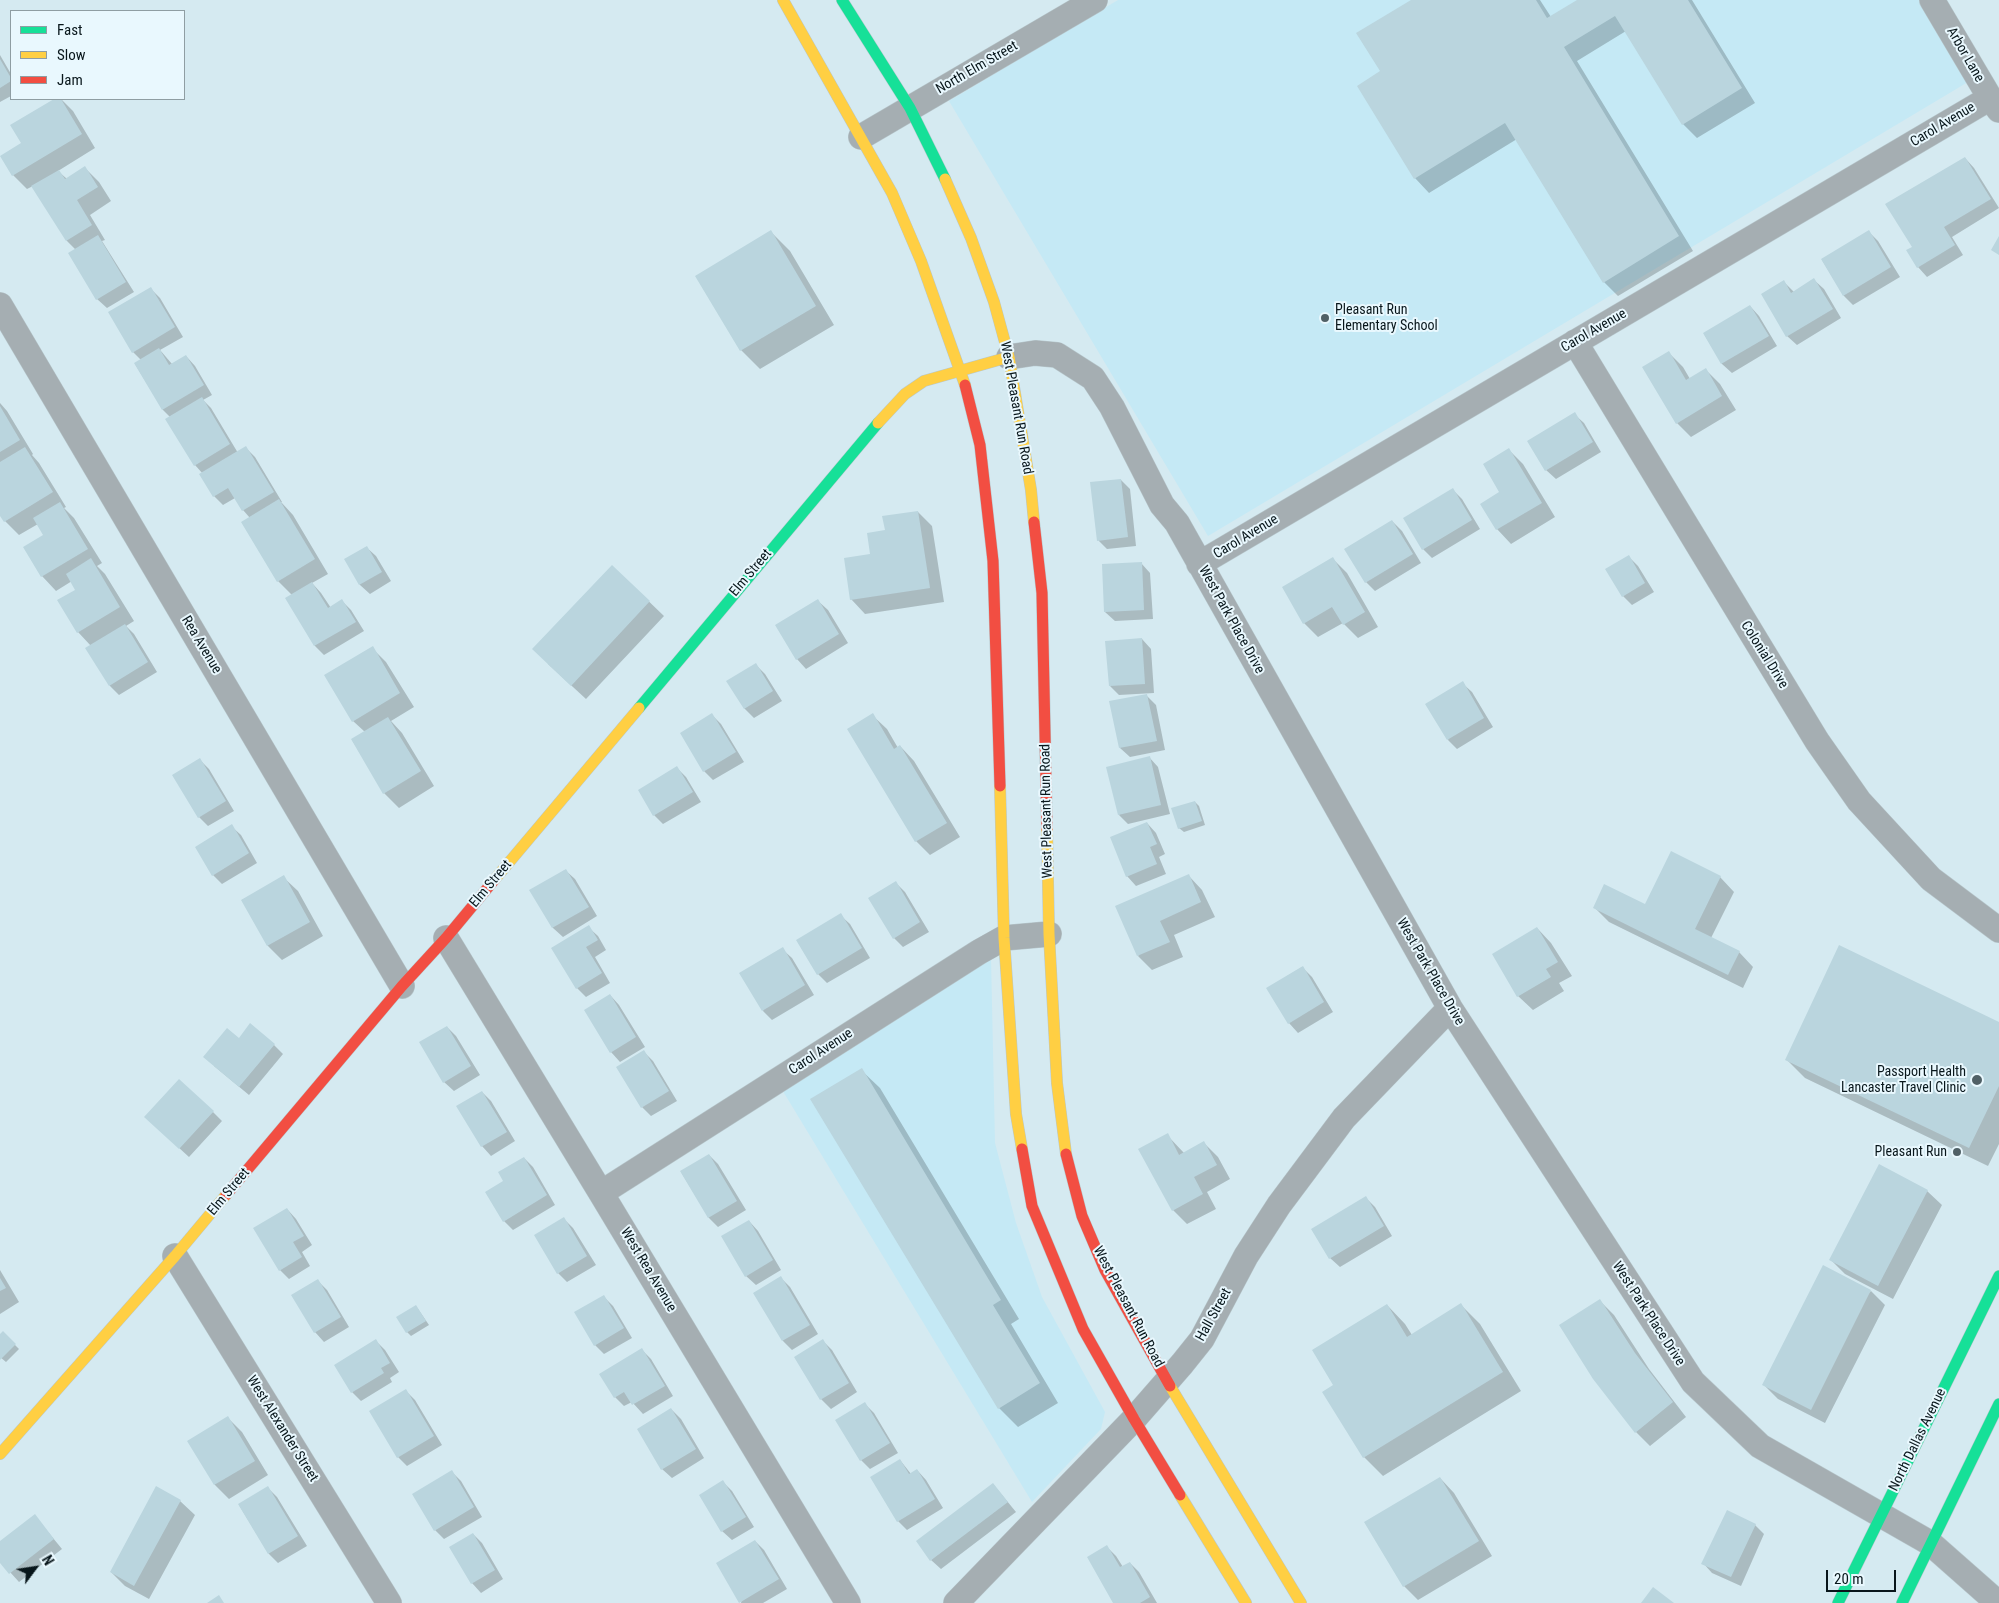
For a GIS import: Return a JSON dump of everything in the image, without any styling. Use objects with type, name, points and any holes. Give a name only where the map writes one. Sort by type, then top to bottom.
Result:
[{"type":"main road","points":[[783,0],[892,193],[922,261],[972,405],[980,446],[993,561],[1004,938],[1016,1114],[1032,1206],[1083,1329],[1134,1419],[1246,1603]]},
{"type":"main road","name":"West Pleasant Run Road","points":[[842,0],[910,108],[937,161],[971,238],[994,302],[1009,357],[1031,490],[1042,593],[1049,934],[1057,1084],[1067,1159],[1082,1216],[1105,1270],[1167,1381],[1302,1603]]},
{"type":"main road","name":"Elm Street","points":[[0,1454],[175,1256],[402,986],[446,938],[889,409],[905,394],[924,381],[1009,357]]},
{"type":"main road","name":"North Dallas Avenue","points":[[1838,1603],[1999,1276]]},
{"type":"main road","points":[[1902,1603],[1930,1542],[1999,1404]]},
{"type":"street","name":"North Elm Street","points":[[861,137],[1095,0]]},
{"type":"street","name":"Arbor Lane","points":[[1932,0],[1994,104]]},
{"type":"street","name":"Carol Avenue","points":[[1199,564],[1575,342],[1994,104]]},
{"type":"street","name":"Rea Avenue","points":[[0,305],[402,986]]},
{"type":"street","name":"Colonial Drive","points":[[1575,342],[1796,707],[1859,801],[1931,879],[1999,930]]},
{"type":"street","name":"West Park Place Drive","points":[[1009,357],[1035,353],[1057,355],[1093,378],[1112,407],[1162,505],[1176,523],[1450,1008],[1693,1382],[1760,1446],[1930,1542],[1998,1603]]},
{"type":"street","name":"Carol Avenue","points":[[602,1193],[946,971],[1004,938],[1049,934]]},
{"type":"street","name":"West Rea Avenue","points":[[446,938],[602,1193],[848,1603]]},
{"type":"street","name":"Hall Street","points":[[956,1603],[1134,1419],[1202,1339],[1246,1256],[1279,1205],[1344,1118],[1450,1008]]},
{"type":"street","name":"West Alexander Street","points":[[175,1256],[389,1603]]},
{"type":"shaded area","name":"Pleasant Run Elementary School","points":[[1118,0],[1919,0],[1968,82],[1208,536],[949,101]]},
{"type":"shaded area","points":[[991,958],[995,1143],[1016,1223],[1042,1297],[1105,1412],[1101,1429],[1032,1502],[781,1088]]},
{"type":"building","points":[[1411,0],[1536,0],[1547,18],[1577,0],[1688,0],[1742,88],[1682,125],[1615,16],[1564,47],[1679,236],[1603,283],[1505,123],[1414,179],[1357,86],[1380,71],[1356,33]]},
{"type":"building","points":[[0,59],[10,76],[10,82],[0,88]]},
{"type":"building","points":[[52,100],[62,100],[82,134],[12,176],[0,156],[21,143],[10,125]]},
{"type":"building","points":[[1965,157],[1991,199],[1944,227],[1955,245],[1917,268],[1906,250],[1912,247],[1885,204]]},
{"type":"building","points":[[85,166],[98,187],[77,200],[92,225],[66,241],[31,186],[59,170],[65,179]]},
{"type":"building","points":[[771,230],[816,306],[740,351],[695,276]]},
{"type":"building","points":[[1869,230],[1891,267],[1843,296],[1821,259]]},
{"type":"building","points":[[98,235],[126,282],[96,300],[68,253]]},
{"type":"building","points":[[1999,236],[1999,255],[1991,250]]},
{"type":"building","points":[[1814,278],[1833,309],[1786,337],[1761,294],[1784,280],[1791,293]]},
{"type":"building","points":[[151,287],[175,327],[132,353],[108,312]]},
{"type":"building","points":[[1750,305],[1769,336],[1721,364],[1703,333]]},
{"type":"building","points":[[159,348],[169,365],[186,355],[204,385],[162,410],[134,363]]},
{"type":"building","points":[[1669,351],[1686,380],[1706,368],[1722,396],[1676,424],[1642,367]]},
{"type":"building","points":[[202,397],[230,444],[194,466],[165,419]]},
{"type":"building","points":[[0,406],[20,440],[0,452]]},
{"type":"building","points":[[1575,412],[1593,442],[1545,471],[1527,441]]},
{"type":"building","points":[[246,446],[274,492],[242,511],[228,488],[213,497],[199,474]]},
{"type":"building","points":[[25,447],[53,492],[4,522],[0,516],[0,462]]},
{"type":"building","points":[[1509,448],[1542,503],[1496,530],[1480,504],[1499,492],[1483,464]]},
{"type":"building","points":[[1121,479],[1128,537],[1097,541],[1090,482]]},
{"type":"building","points":[[1453,488],[1472,520],[1422,550],[1403,518]]},
{"type":"building","points":[[279,499],[315,559],[277,582],[241,522]]},
{"type":"building","points":[[60,502],[88,549],[41,577],[23,547],[43,535],[33,518]]},
{"type":"building","points":[[918,511],[930,588],[850,600],[844,558],[870,554],[867,533],[885,530],[882,516]]},
{"type":"building","points":[[1392,520],[1413,554],[1365,583],[1344,549]]},
{"type":"building","points":[[367,546],[382,572],[359,585],[344,559]]},
{"type":"building","points":[[1629,555],[1645,583],[1622,597],[1605,569]]},
{"type":"building","points":[[1333,557],[1365,612],[1343,625],[1332,607],[1303,624],[1282,587]]},
{"type":"building","points":[[91,558],[120,607],[77,633],[57,600],[75,590],[66,574]]},
{"type":"building","points":[[1142,562],[1144,610],[1104,612],[1102,564]]},
{"type":"building","points":[[612,565],[650,601],[571,686],[532,649]]},
{"type":"building","points":[[312,582],[328,608],[342,599],[356,622],[314,646],[285,598]]},
{"type":"building","points":[[818,599],[839,634],[796,660],[775,625]]},
{"type":"building","points":[[125,624],[148,662],[109,686],[85,648]]},
{"type":"building","points":[[1142,638],[1145,684],[1109,686],[1105,641]]},
{"type":"building","points":[[373,646],[400,693],[352,722],[324,675]]},
{"type":"building","points":[[756,663],[773,691],[744,709],[726,681]]},
{"type":"building","points":[[1463,681],[1484,718],[1447,740],[1425,704]]},
{"type":"building","points":[[1147,694],[1157,741],[1119,748],[1109,701]]},
{"type":"building","points":[[712,713],[736,752],[703,772],[680,733]]},
{"type":"building","points":[[873,713],[894,749],[900,745],[947,823],[915,842],[847,729]]},
{"type":"building","points":[[388,717],[421,771],[383,794],[351,739]]},
{"type":"building","points":[[1150,756],[1161,805],[1118,815],[1106,767]]},
{"type":"building","points":[[200,758],[226,801],[198,818],[172,775]]},
{"type":"building","points":[[677,766],[693,792],[653,816],[638,790]]},
{"type":"building","points":[[1195,801],[1202,821],[1178,829],[1171,808]]},
{"type":"building","points":[[1147,822],[1157,844],[1150,847],[1157,864],[1126,877],[1110,837]]},
{"type":"building","points":[[232,824],[249,853],[212,876],[195,847]]},
{"type":"building","points":[[1671,851],[1721,876],[1695,929],[1740,951],[1728,975],[1593,908],[1604,884],[1645,904]]},
{"type":"building","points":[[566,869],[589,907],[552,928],[529,890]]},
{"type":"building","points":[[1189,874],[1201,902],[1160,921],[1170,942],[1137,956],[1115,906]]},
{"type":"building","points":[[284,875],[310,922],[267,946],[241,900]]},
{"type":"building","points":[[896,881],[920,922],[893,939],[868,898]]},
{"type":"building","points":[[841,913],[862,948],[817,975],[796,940]]},
{"type":"building","points":[[589,925],[598,940],[586,947],[602,973],[576,989],[551,948]]},
{"type":"building","points":[[1537,927],[1558,962],[1546,969],[1551,977],[1517,997],[1492,954]]},
{"type":"building","points":[[1839,945],[1999,1022],[1999,1086],[1969,1148],[1785,1060]]},
{"type":"building","points":[[783,947],[805,985],[762,1011],[739,973]]},
{"type":"building","points":[[1303,966],[1324,1002],[1288,1024],[1266,988]]},
{"type":"building","points":[[610,994],[636,1037],[610,1053],[584,1010]]},
{"type":"building","points":[[250,1023],[275,1044],[239,1087],[203,1057],[227,1028],[239,1038]]},
{"type":"building","points":[[447,1026],[471,1066],[443,1083],[419,1042]]},
{"type":"building","points":[[644,1050],[669,1091],[641,1108],[616,1067]]},
{"type":"building","points":[[862,1068],[1001,1300],[993,1305],[1040,1383],[998,1409],[810,1099]]},
{"type":"building","points":[[179,1079],[214,1111],[179,1149],[144,1117]]},
{"type":"building","points":[[482,1091],[507,1132],[481,1147],[456,1106]]},
{"type":"building","points":[[1168,1133],[1179,1155],[1204,1141],[1217,1165],[1194,1177],[1203,1194],[1172,1211],[1138,1149]]},
{"type":"building","points":[[709,1154],[737,1201],[708,1218],[680,1171]]},
{"type":"building","points":[[524,1157],[547,1195],[503,1222],[485,1192],[503,1181],[498,1172]]},
{"type":"building","points":[[1879,1164],[1928,1190],[1878,1286],[1829,1260]]},
{"type":"building","points":[[1366,1196],[1384,1226],[1329,1259],[1311,1229]]},
{"type":"building","points":[[287,1208],[304,1236],[293,1242],[302,1257],[279,1271],[253,1228]]},
{"type":"building","points":[[564,1217],[587,1256],[557,1274],[534,1235]]},
{"type":"building","points":[[749,1220],[773,1260],[745,1277],[721,1236]]},
{"type":"building","points":[[1823,1265],[1871,1290],[1811,1410],[1762,1385]]},
{"type":"building","points":[[781,1276],[810,1325],[782,1341],[753,1293]]},
{"type":"building","points":[[0,1278],[6,1288],[0,1291]]},
{"type":"building","points":[[318,1279],[341,1317],[314,1333],[291,1295]]},
{"type":"building","points":[[604,1295],[624,1328],[594,1346],[574,1312]]},
{"type":"building","points":[[1600,1299],[1635,1353],[1673,1402],[1635,1433],[1593,1379],[1559,1325]]},
{"type":"building","points":[[1461,1303],[1503,1372],[1363,1458],[1322,1392],[1333,1385],[1312,1350],[1387,1304],[1407,1337]]},
{"type":"building","points":[[416,1305],[426,1321],[406,1333],[396,1317]]},
{"type":"building","points":[[3,1331],[16,1344],[0,1360],[0,1334]]},
{"type":"building","points":[[376,1339],[390,1363],[381,1368],[384,1373],[351,1393],[334,1365]]},
{"type":"building","points":[[823,1339],[849,1383],[820,1400],[794,1357]]},
{"type":"building","points":[[642,1348],[665,1386],[632,1405],[624,1392],[614,1398],[599,1374]]},
{"type":"building","points":[[406,1389],[434,1436],[397,1458],[369,1411]]},
{"type":"building","points":[[865,1402],[890,1443],[860,1461],[835,1420]]},
{"type":"building","points":[[671,1408],[696,1449],[661,1470],[637,1429]]},
{"type":"building","points":[[228,1416],[255,1461],[214,1485],[187,1441]]},
{"type":"building","points":[[900,1459],[909,1474],[917,1469],[935,1499],[897,1522],[870,1477]]},
{"type":"building","points":[[452,1470],[474,1507],[434,1531],[412,1494]]},
{"type":"building","points":[[1440,1477],[1479,1541],[1403,1587],[1364,1522]]},
{"type":"building","points":[[723,1480],[746,1517],[721,1532],[699,1495]]},
{"type":"building","points":[[993,1483],[1008,1502],[930,1561],[916,1541]]},
{"type":"building","points":[[156,1486],[181,1500],[134,1586],[110,1572]]},
{"type":"building","points":[[268,1486],[298,1536],[268,1554],[238,1504]]},
{"type":"building","points":[[1727,1510],[1756,1524],[1731,1577],[1701,1564]]},
{"type":"building","points":[[35,1514],[54,1539],[9,1574],[0,1563],[0,1541]]},
{"type":"building","points":[[473,1533],[495,1570],[471,1584],[449,1547]]},
{"type":"building","points":[[755,1540],[779,1579],[739,1603],[716,1563]]},
{"type":"building","points":[[1107,1545],[1120,1567],[1130,1562],[1150,1597],[1140,1603],[1113,1603],[1087,1557]]},
{"type":"building","points":[[1653,1587],[1674,1603],[1641,1603]]},
{"type":"building","points":[[219,1595],[224,1603],[207,1603]]},
{"type":"traffic: fast","points":[[842,0],[910,108],[945,179]]},
{"type":"traffic: fast","points":[[639,708],[878,423]]},
{"type":"traffic: fast","points":[[1838,1603],[1999,1276]]},
{"type":"traffic: fast","points":[[1902,1603],[1999,1404]]},
{"type":"traffic: slow","points":[[783,0],[892,193],[921,261],[965,385]]},
{"type":"traffic: slow","points":[[945,179],[971,238],[994,302],[1009,357],[1031,490],[1034,522]]},
{"type":"traffic: slow","points":[[878,423],[905,394],[924,381],[1009,357]]},
{"type":"traffic: slow","points":[[495,879],[639,708]]},
{"type":"traffic: slow","points":[[1000,786],[1004,938],[1016,1114],[1022,1149]]},
{"type":"traffic: slow","points":[[1047,829],[1049,934],[1057,1083],[1066,1154]]},
{"type":"traffic: slow","points":[[0,1454],[175,1256],[226,1195]]},
{"type":"traffic: slow","points":[[1170,1386],[1301,1603]]},
{"type":"traffic: slow","points":[[1180,1495],[1246,1603]]},
{"type":"traffic: jam","points":[[965,385],[980,445],[993,561],[1000,786]]},
{"type":"traffic: jam","points":[[1034,522],[1042,593],[1047,829]]},
{"type":"traffic: jam","points":[[226,1195],[495,879]]},
{"type":"traffic: jam","points":[[1022,1149],[1032,1206],[1083,1329],[1180,1495]]},
{"type":"traffic: jam","points":[[1066,1154],[1082,1216],[1105,1270],[1170,1386]]},
{"type":"place","name":"Pleasant Run Elementary School","points":[[1325,318]]},
{"type":"place","name":"Passport Health Lancaster Travel Clinic","points":[[1977,1080]]},
{"type":"place","name":"Pleasant Run","points":[[1957,1152]]}]
